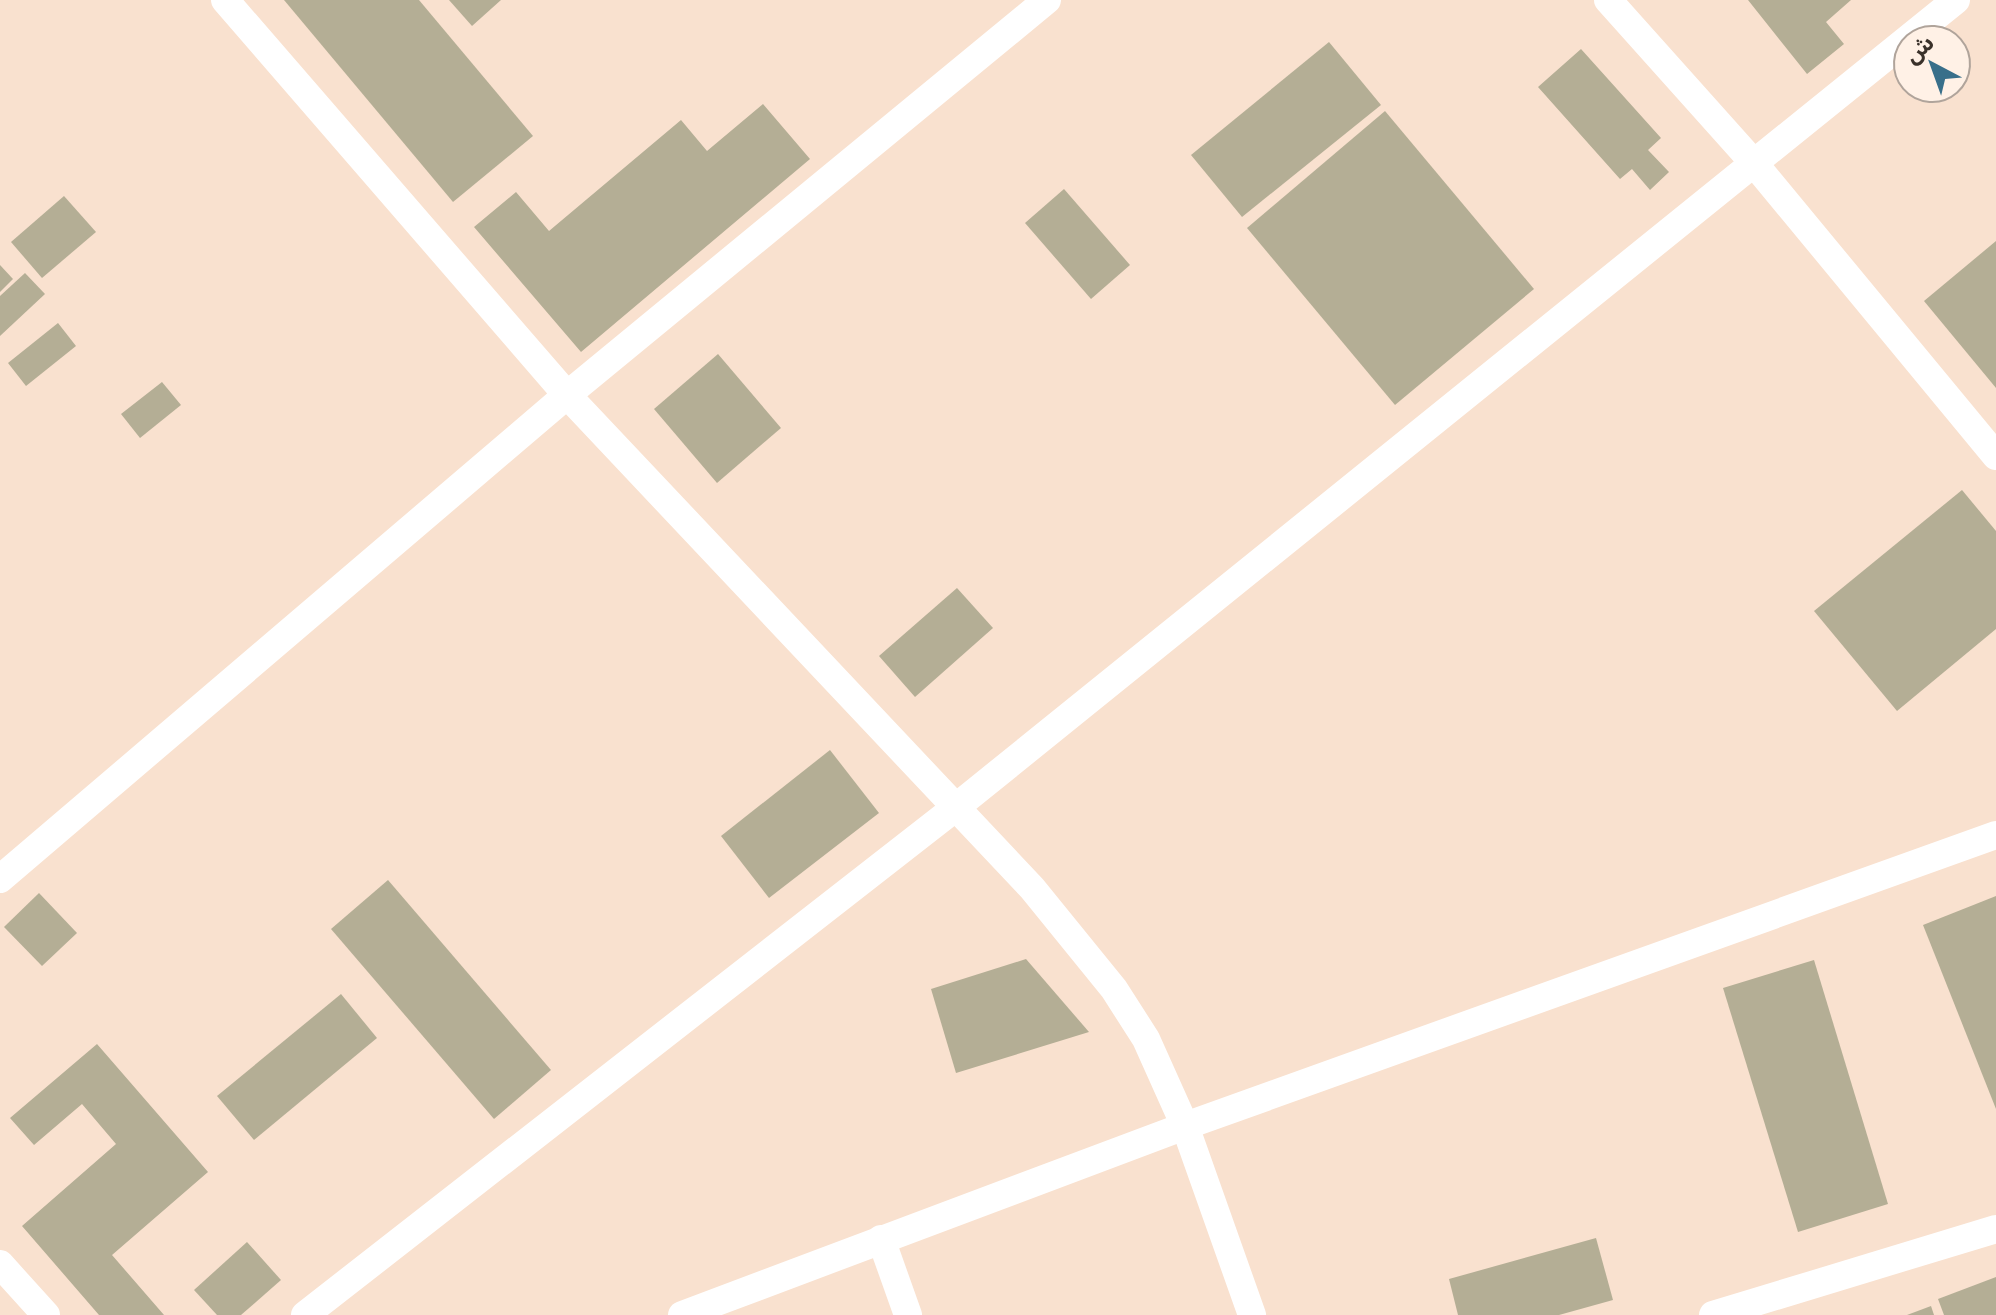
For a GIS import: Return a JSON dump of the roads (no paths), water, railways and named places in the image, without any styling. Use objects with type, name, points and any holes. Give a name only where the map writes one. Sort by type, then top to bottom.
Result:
[{"type":"street","points":[[225,0],[567,395],[1032,888],[1114,989],[1146,1039],[1185,1126],[1252,1315]]},
{"type":"street","points":[[0,879],[567,395],[1047,0]]},
{"type":"street","points":[[1608,0],[1753,162],[1996,456]]},
{"type":"street","points":[[305,1315],[955,808],[1956,0]]},
{"type":"street","points":[[682,1315],[1185,1126],[1996,835]]},
{"type":"street","points":[[1713,1315],[1996,1229]]},
{"type":"street","points":[[881,1239],[908,1315]]},
{"type":"street","points":[[0,1264],[46,1315]]}]
